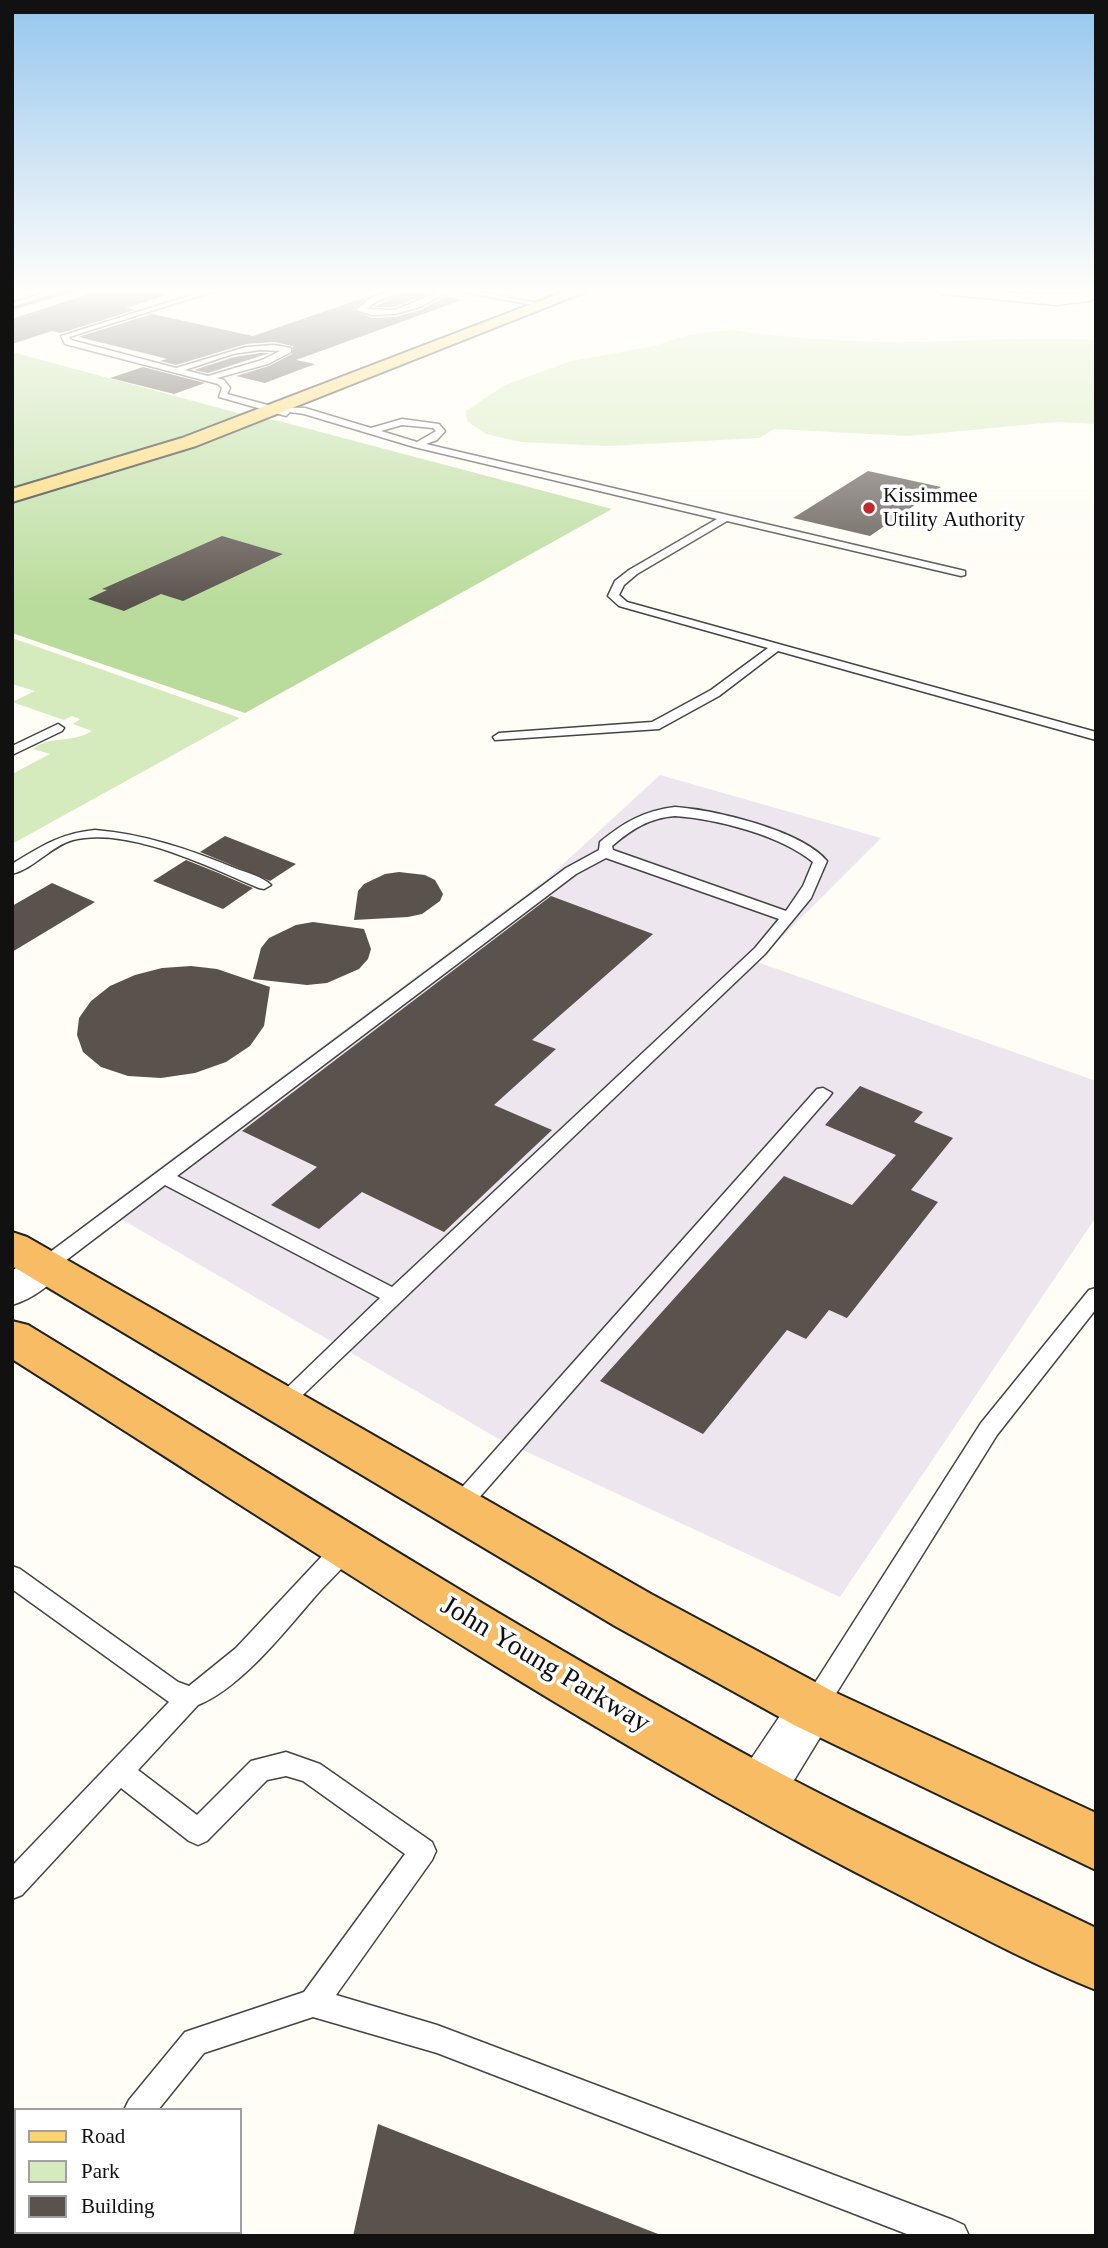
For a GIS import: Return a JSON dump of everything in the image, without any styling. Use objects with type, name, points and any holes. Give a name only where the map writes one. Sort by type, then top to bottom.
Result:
[{"type":"highway","points":[[23,1268],[279,1405],[456,1509],[813,1708],[1096,1842]]},
{"type":"highway","name":"John Young Parkway","points":[[12,1337],[586,1691],[759,1791],[938,1884],[1096,1960]]},
{"type":"main road","points":[[12,496],[99,471],[316,395]]},
{"type":"street","points":[[759,1791],[813,1708]]},
{"type":"lane","points":[[222,395],[293,416],[374,432],[723,519],[961,573]]},
{"type":"lane","points":[[374,432],[402,422],[436,426],[441,431],[434,438],[417,444]]},
{"type":"lane","points":[[723,519],[633,572],[619,583],[613,596],[623,604],[1096,736]]},
{"type":"lane","points":[[499,737],[655,726],[715,693],[775,648]]},
{"type":"lane","points":[[12,751],[58,728]]},
{"type":"lane","points":[[279,1405],[760,951],[812,884],[820,861],[795,843],[700,812],[674,810],[636,819],[605,845],[606,852]]},
{"type":"lane","points":[[12,870],[71,837],[105,836],[175,849],[264,885]]},
{"type":"lane","points":[[23,1268],[164,1177],[571,871],[606,852],[788,917]]},
{"type":"lane","points":[[456,1509],[823,1093]]},
{"type":"lane","points":[[164,1177],[394,1296]]},
{"type":"lane","points":[[813,1708],[989,1429],[1095,1298]]},
{"type":"lane","points":[[12,1886],[189,1698],[204,1693],[258,1642],[347,1545]]},
{"type":"lane","points":[[12,1576],[169,1690],[189,1698]]},
{"type":"lane","points":[[120,1772],[198,1832],[260,1769],[286,1764],[311,1772],[423,1851],[313,2003]]},
{"type":"lane","points":[[141,2108],[195,2042],[313,2003],[437,2039],[953,2236]]},
{"type":"shaded area","points":[[660,775],[881,838],[757,962],[1096,1081],[1096,1217],[840,1597],[497,1438],[104,1209],[548,878]]},
{"type":"green space","points":[[12,395],[171,395],[249,416],[183,440],[12,491]]},
{"type":"green space","points":[[490,395],[1096,395],[1096,424],[1055,422],[909,436],[774,429],[760,438],[607,446],[521,442],[486,434],[467,421],[466,411]]},
{"type":"green space","points":[[262,419],[275,420],[612,509],[245,713],[12,633],[12,500]]},
{"type":"green space","points":[[12,638],[240,718],[12,844],[12,774],[50,754],[33,749],[40,745],[92,731],[73,724],[80,719],[72,716],[64,720],[12,702],[35,691],[12,684]]},
{"type":"building","name":"Kissimmee Utility Authority","points":[[868,471],[941,487],[870,536],[793,518]]},
{"type":"building","points":[[222,536],[283,554],[183,601],[161,594],[124,611],[88,599],[107,590],[102,589]]},
{"type":"building","points":[[225,836],[296,864],[270,881],[200,852]]},
{"type":"building","points":[[186,860],[253,888],[223,909],[153,881]]},
{"type":"building","points":[[399,872],[425,875],[435,880],[443,894],[440,901],[422,914],[354,920],[358,891],[364,884],[385,874]]},
{"type":"building","points":[[52,883],[95,902],[12,952],[12,906]]},
{"type":"building","points":[[551,896],[653,934],[532,1040],[556,1049],[494,1105],[552,1130],[444,1232],[362,1192],[319,1229],[271,1205],[317,1167],[242,1131]]},
{"type":"building","points":[[313,922],[364,929],[371,949],[368,959],[359,969],[327,983],[307,985],[253,979],[261,948],[269,938],[296,925]]},
{"type":"building","points":[[191,966],[217,969],[270,987],[264,1026],[250,1046],[226,1062],[195,1073],[161,1078],[128,1076],[101,1067],[83,1052],[77,1035],[79,1018],[91,1001],[110,986],[135,975],[162,968]]},
{"type":"building","points":[[860,1086],[923,1112],[914,1122],[953,1138],[911,1190],[938,1202],[847,1318],[829,1310],[806,1339],[787,1330],[703,1434],[600,1381],[784,1176],[852,1205],[896,1155],[825,1125]]},
{"type":"building","points":[[378,2124],[658,2234],[658,2236],[353,2236]]},
{"type":"place","name":"Kissimmee Utility Authority","points":[[869,508]]}]
